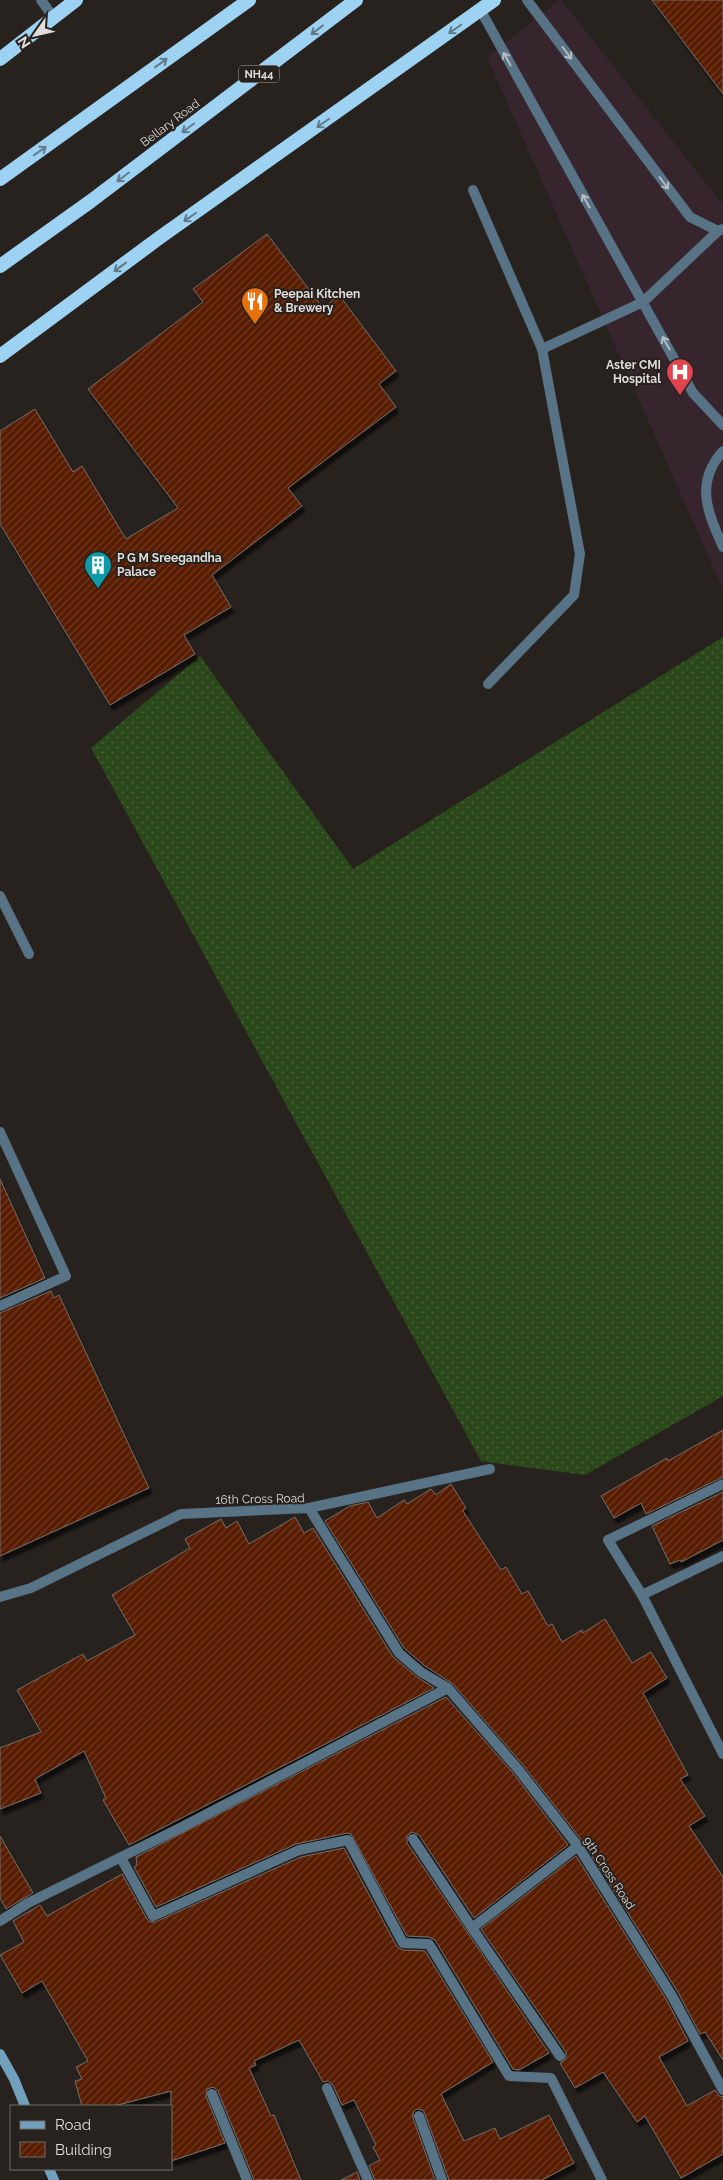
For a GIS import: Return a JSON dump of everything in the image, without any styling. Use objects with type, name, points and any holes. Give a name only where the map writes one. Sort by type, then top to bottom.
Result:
[{"type":"highway","points":[[0,59],[76,0]]},
{"type":"highway","points":[[0,179],[249,0]]},
{"type":"highway","name":"Bellary Road","points":[[0,266],[162,148],[356,0]]},
{"type":"highway","points":[[0,356],[167,233],[494,0]]},
{"type":"main road","points":[[0,2054],[14,2079],[24,2105]]},
{"type":"street","points":[[41,0],[54,18]]},
{"type":"street","points":[[527,0],[690,217],[720,230],[643,302],[542,348]]},
{"type":"street","points":[[481,11],[694,393],[723,425]]},
{"type":"street","points":[[473,190],[542,348],[580,554],[574,596],[488,684]]},
{"type":"street","points":[[723,451],[716,458],[706,482],[708,513],[723,547]]},
{"type":"street","points":[[0,896],[29,954]]},
{"type":"street","points":[[0,1132],[66,1276],[0,1306]]},
{"type":"street","points":[[309,1508],[490,1470]]},
{"type":"street","points":[[723,1484],[608,1540],[642,1595],[723,1754]]},
{"type":"street","name":"16th Cross Road","points":[[0,1597],[31,1588],[181,1514],[309,1508],[399,1653],[421,1672],[448,1688]]},
{"type":"street","points":[[642,1595],[723,1556]]},
{"type":"street","points":[[0,1922],[28,1903],[121,1858],[448,1688]]},
{"type":"street","name":"9th Cross Road","points":[[448,1688],[518,1769],[578,1846],[672,1996],[723,2090]]},
{"type":"street","points":[[413,1839],[560,2056]]},
{"type":"street","points":[[121,1858],[153,1916],[299,1850],[348,1840],[403,1943],[429,1944],[509,2076],[551,2078],[602,2180]]},
{"type":"street","points":[[472,1928],[578,1846]]},
{"type":"street","points":[[326,2088],[368,2180]]},
{"type":"street","points":[[212,2094],[247,2180]]},
{"type":"street","points":[[419,2116],[442,2180]]},
{"type":"shaded area","name":"Aster CMI Hospital","points":[[561,0],[721,202],[723,201],[723,589],[487,57]]},
{"type":"green space","points":[[723,637],[723,1396],[585,1475],[481,1461],[91,748],[200,656],[353,869]]},
{"type":"building","points":[[652,0],[723,0],[723,94]]},
{"type":"building","points":[[267,234],[323,308],[339,295],[396,371],[379,384],[396,407],[288,488],[302,506],[212,575],[231,607],[184,635],[195,654],[110,705],[0,524],[0,431],[35,409],[73,472],[82,466],[126,539],[178,508],[88,389],[203,302],[193,289]]},
{"type":"building","points":[[0,1179],[45,1278],[0,1298]]},
{"type":"building","points":[[51,1291],[54,1298],[59,1295],[149,1488],[0,1556],[0,1313]]},
{"type":"building","points":[[723,1430],[723,1477],[646,1514],[641,1503],[614,1518],[601,1496],[667,1458],[668,1461]]},
{"type":"building","points":[[451,1484],[466,1508],[463,1511],[501,1570],[506,1567],[522,1594],[528,1591],[548,1626],[552,1624],[562,1642],[582,1630],[583,1633],[605,1619],[632,1663],[651,1652],[667,1678],[643,1693],[688,1775],[680,1779],[705,1816],[689,1826],[723,1877],[723,2060],[705,2032],[700,2034],[678,1992],[583,1842],[523,1765],[453,1684],[425,1666],[404,1648],[325,1521],[350,1506],[368,1502],[377,1518],[404,1500],[407,1504],[431,1489],[436,1495]]},
{"type":"building","points":[[723,1492],[723,1540],[681,1562],[680,1560],[670,1564],[652,1526]]},
{"type":"building","points":[[295,1517],[304,1533],[313,1528],[393,1657],[434,1688],[129,1845],[103,1800],[106,1798],[84,1751],[35,1779],[41,1793],[0,1809],[0,1748],[41,1732],[17,1690],[83,1654],[87,1661],[135,1635],[112,1595],[190,1548],[185,1539],[221,1519],[226,1528],[237,1521],[249,1544]]},
{"type":"building","points":[[446,1697],[513,1773],[568,1845],[474,1918],[419,1835],[412,1832],[407,1836],[407,1843],[549,2053],[519,2070],[513,2069],[435,1940],[429,1937],[407,1936],[351,1834],[347,1833],[296,1844],[156,1907],[134,1867],[137,1865],[136,1857]]},
{"type":"building","points":[[0,1836],[33,1893],[6,1909],[0,1898]]},
{"type":"building","points":[[344,1848],[397,1947],[403,1950],[425,1951],[493,2062],[441,2094],[464,2141],[495,2128],[500,2139],[549,2115],[574,2163],[542,2180],[449,2180],[425,2114],[423,2110],[417,2109],[413,2112],[413,2118],[435,2180],[375,2180],[369,2166],[380,2160],[373,2147],[376,2145],[354,2100],[342,2105],[333,2085],[328,2081],[323,2082],[299,2040],[254,2061],[256,2065],[249,2068],[271,2116],[274,2115],[301,2180],[254,2180],[218,2091],[213,2087],[207,2089],[206,2096],[225,2143],[172,2161],[171,2091],[118,2105],[82,2105],[75,2081],[82,2079],[76,2067],[88,2061],[42,1981],[22,1993],[0,1955],[24,1942],[13,1921],[40,1905],[47,1916],[122,1874],[147,1919],[150,1922],[155,1922],[301,1857]]},
{"type":"building","points":[[576,1856],[666,1999],[688,2041],[659,2057],[687,2106],[715,2090],[719,2096],[723,2097],[723,2154],[681,2178],[645,2116],[637,2122],[603,2072],[575,2088],[560,2063],[566,2059],[566,2052],[481,1929]]},
{"type":"building","points":[[357,2172],[360,2180],[341,2180]]},
{"type":"place","name":"Peepai Kitchen & Brewery","points":[[255,325]]},
{"type":"place","name":"Aster CMI Hospital","points":[[680,396]]},
{"type":"place","name":"P G M Sreegandha Palace","points":[[98,589]]}]
